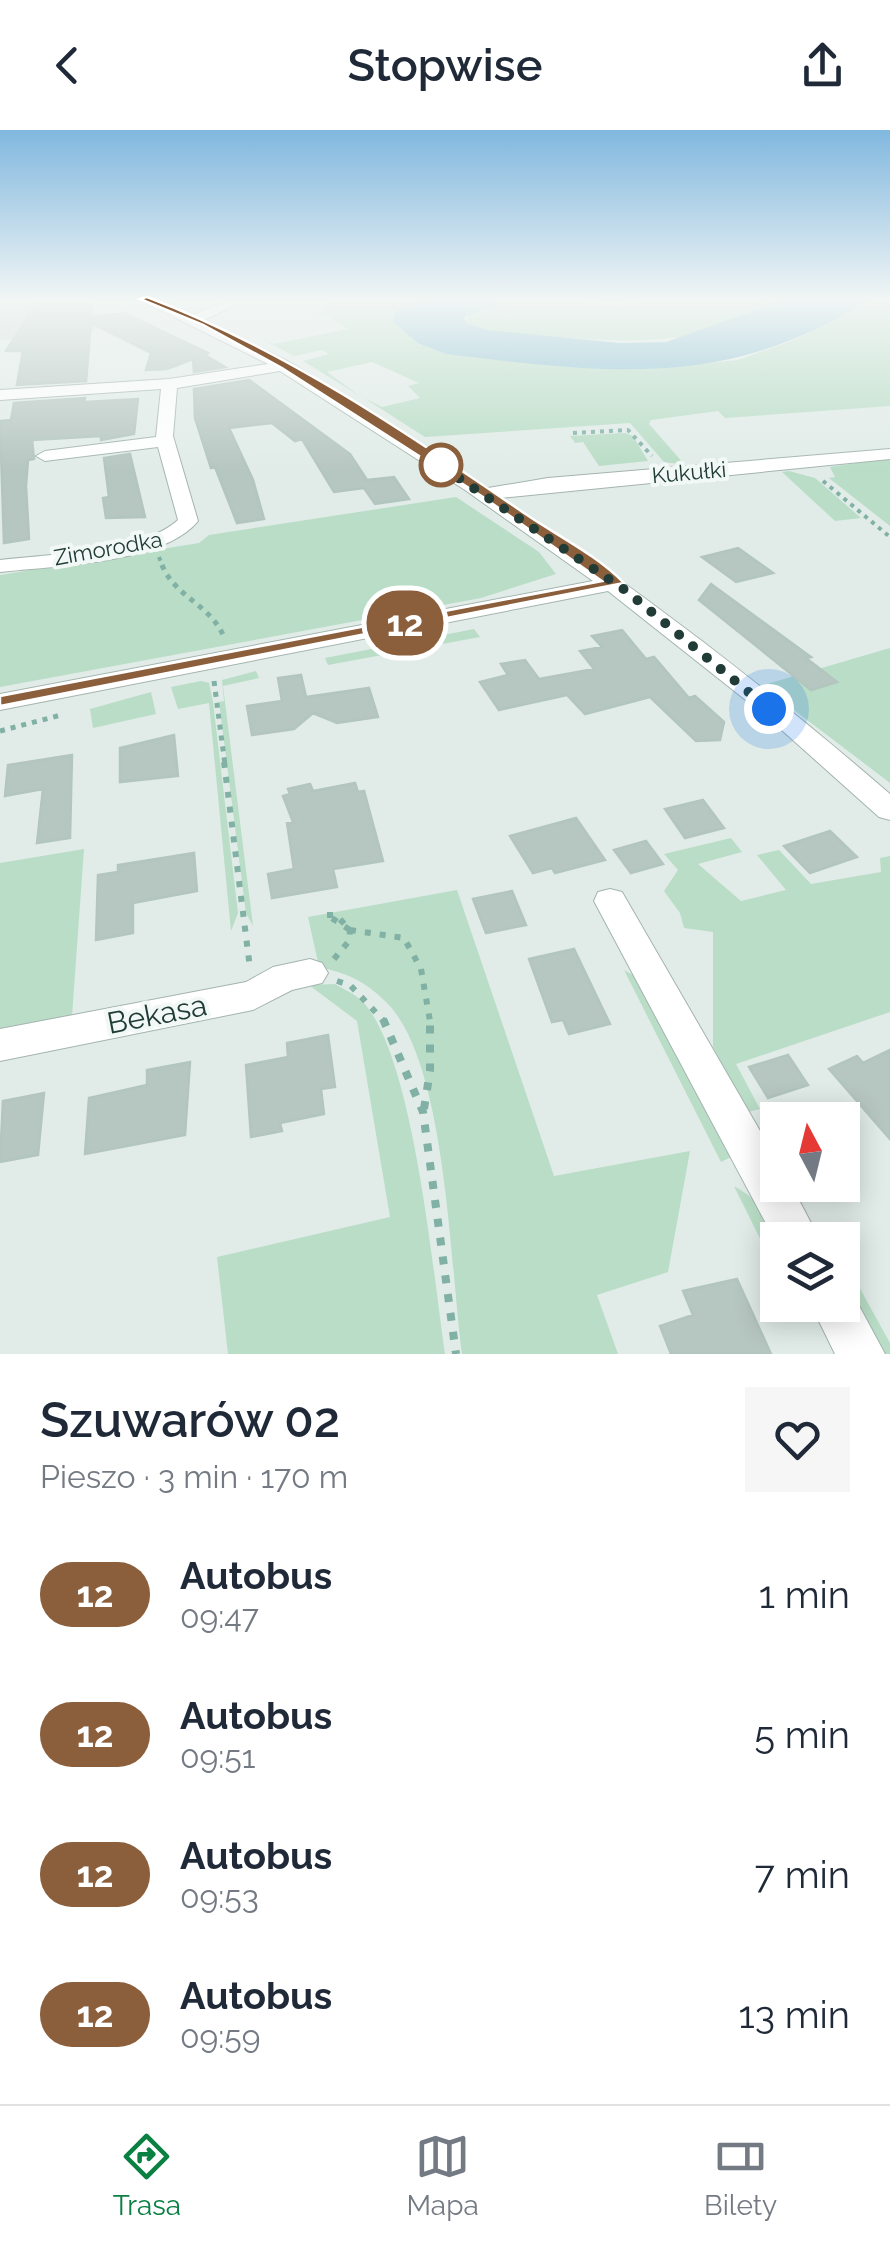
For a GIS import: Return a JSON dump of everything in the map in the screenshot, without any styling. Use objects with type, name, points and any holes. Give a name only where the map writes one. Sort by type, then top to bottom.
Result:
[{"type":"street","points":[[267,356],[488,494],[616,583],[888,806]]},
{"type":"street","points":[[0,395],[169,384],[286,366]]},
{"type":"street","name":"Zimorodka","points":[[0,566],[158,542],[178,533],[188,521],[166,441],[169,384]]},
{"type":"street","points":[[45,456],[166,441]]},
{"type":"street","name":"Kukułki","points":[[488,494],[548,484],[890,454]]},
{"type":"street","points":[[0,702],[221,665],[616,583]]},
{"type":"street","points":[[610,900],[788,1222]]},
{"type":"street","name":"Bekasa","points":[[0,1045],[253,996],[284,977],[310,973]]},
{"type":"street","points":[[844,1322],[862,1354]]},
{"type":"path","points":[[573,433],[631,431],[666,474]]},
{"type":"path","points":[[782,465],[816,476],[890,536]]},
{"type":"path","points":[[158,542],[168,584],[217,618],[253,996]]},
{"type":"path","points":[[310,973],[344,949],[350,930],[404,938],[422,964],[434,1049],[424,1112]]},
{"type":"path","points":[[310,973],[350,985],[381,1014],[424,1112],[456,1354]]},
{"type":"green space","points":[[321,356],[474,356],[647,369],[749,356],[890,356],[890,406],[725,418],[718,411],[651,420],[649,424],[685,465],[664,462],[630,423],[425,437],[364,398],[382,407],[420,398],[408,386],[419,383],[372,362],[327,372],[360,396],[303,361]]},
{"type":"green space","points":[[570,436],[633,436],[648,461],[599,466],[583,442],[575,443]]},
{"type":"green space","points":[[890,458],[890,526],[829,478],[835,477],[830,467]]},
{"type":"green space","points":[[782,472],[815,478],[861,518],[835,521]]},
{"type":"green space","points":[[456,497],[539,552],[556,574],[481,598],[0,687],[0,575],[199,543],[209,535]]},
{"type":"green space","points":[[474,629],[480,637],[328,665],[325,658]]},
{"type":"green space","points":[[890,648],[890,783],[773,694],[779,690],[767,684]]},
{"type":"green space","points":[[256,671],[259,678],[223,686],[253,926],[246,913],[219,702],[224,701],[222,680]]},
{"type":"green space","points":[[209,683],[213,702],[238,913],[231,931],[209,703],[178,709],[171,687]]},
{"type":"green space","points":[[151,692],[156,714],[93,728],[90,709]]},
{"type":"green space","points":[[731,838],[742,852],[698,864],[741,901],[786,890],[757,855],[779,850],[811,884],[881,872],[880,858],[890,856],[890,1012],[736,1064],[760,1109],[748,1112],[713,1047],[713,932],[684,928],[680,913],[664,891],[678,870],[664,854]]},
{"type":"green space","points":[[84,849],[72,1016],[0,1030],[0,863]]},
{"type":"green space","points":[[457,890],[554,1176],[690,1151],[668,1272],[597,1295],[618,1354],[462,1354],[442,1167],[422,1069],[406,1029],[385,1001],[355,979],[319,967],[308,917]]},
{"type":"green space","points":[[624,970],[633,975],[733,1156],[721,1162]]},
{"type":"green space","points":[[335,984],[362,1001],[380,1028],[395,1067],[418,1168],[445,1354],[228,1354],[217,1257],[390,1217],[357,1021],[309,985]]},
{"type":"green space","points":[[734,1186],[756,1203],[769,1222],[760,1222],[760,1239]]},
{"type":"green space","points":[[860,1289],[890,1343],[890,1354],[880,1354],[860,1314]]},
{"type":"water","points":[[466,356],[738,356],[665,368],[560,366]]},
{"type":"building","points":[[22,356],[88,356],[86,381],[17,385]]},
{"type":"building","points":[[150,356],[207,356],[225,367],[194,372],[193,359],[167,369],[146,370]]},
{"type":"building","points":[[249,380],[350,454],[367,480],[394,477],[409,499],[375,504],[364,488],[334,492],[302,439],[295,441],[272,423],[229,428],[253,480],[264,519],[237,523],[215,467],[211,468],[195,418],[194,389]]},
{"type":"building","points":[[85,398],[84,402],[138,399],[134,434],[101,440],[101,436],[32,440],[34,459],[28,460],[26,486],[29,539],[4,543],[0,421],[11,420],[14,403]]},
{"type":"building","points":[[130,454],[145,517],[106,518],[103,498],[109,497],[104,458]]},
{"type":"building","points":[[738,548],[773,573],[736,582],[702,557]]},
{"type":"building","points":[[711,584],[811,657],[806,658],[837,682],[811,690],[699,600]]},
{"type":"building","points":[[622,630],[646,659],[654,657],[689,698],[695,696],[724,722],[720,740],[696,741],[650,697],[585,714],[567,695],[499,710],[480,682],[508,675],[501,664],[525,660],[539,679],[594,669],[580,651],[602,647],[592,636]]},
{"type":"building","points":[[301,675],[306,697],[369,688],[378,717],[337,723],[313,713],[294,729],[252,735],[247,706],[282,701],[278,678]]},
{"type":"building","points":[[174,735],[178,776],[120,782],[120,748]]},
{"type":"building","points":[[72,755],[70,838],[37,843],[43,789],[5,796],[8,765]]},
{"type":"building","points":[[355,783],[358,792],[364,791],[383,861],[333,869],[337,887],[272,898],[268,874],[294,869],[287,823],[293,822],[283,796],[290,794],[288,789],[310,784],[313,791]]},
{"type":"building","points":[[703,800],[724,828],[685,838],[665,809]]},
{"type":"building","points":[[576,818],[605,860],[555,873],[552,868],[533,873],[510,836]]},
{"type":"building","points":[[830,831],[857,857],[810,873],[784,846]]},
{"type":"building","points":[[646,841],[663,864],[631,873],[614,850]]},
{"type":"building","points":[[194,853],[197,891],[133,903],[133,933],[96,940],[98,875],[118,872],[118,865]]},
{"type":"building","points":[[512,891],[526,925],[486,933],[473,899]]},
{"type":"building","points":[[574,949],[610,1024],[569,1034],[563,1020],[552,1022],[529,959]]},
{"type":"building","points":[[328,1035],[335,1087],[321,1089],[324,1114],[280,1123],[282,1131],[251,1137],[246,1065],[288,1057],[287,1043]]},
{"type":"building","points":[[890,1050],[890,1139],[829,1069],[857,1056],[863,1063]]},
{"type":"building","points":[[788,1055],[808,1085],[768,1098],[749,1067]]},
{"type":"building","points":[[190,1062],[185,1135],[85,1154],[89,1098],[147,1085],[147,1070]]},
{"type":"building","points":[[44,1093],[38,1155],[0,1162],[3,1101]]},
{"type":"building","points":[[737,1279],[771,1354],[671,1354],[660,1326],[693,1315],[683,1291]]},
{"type":"bus line","name":"12","points":[[0,702],[616,583],[488,494],[268,356]]},
{"type":"route","points":[[441,465],[435,462],[488,494],[625,590],[769,709]]}]
